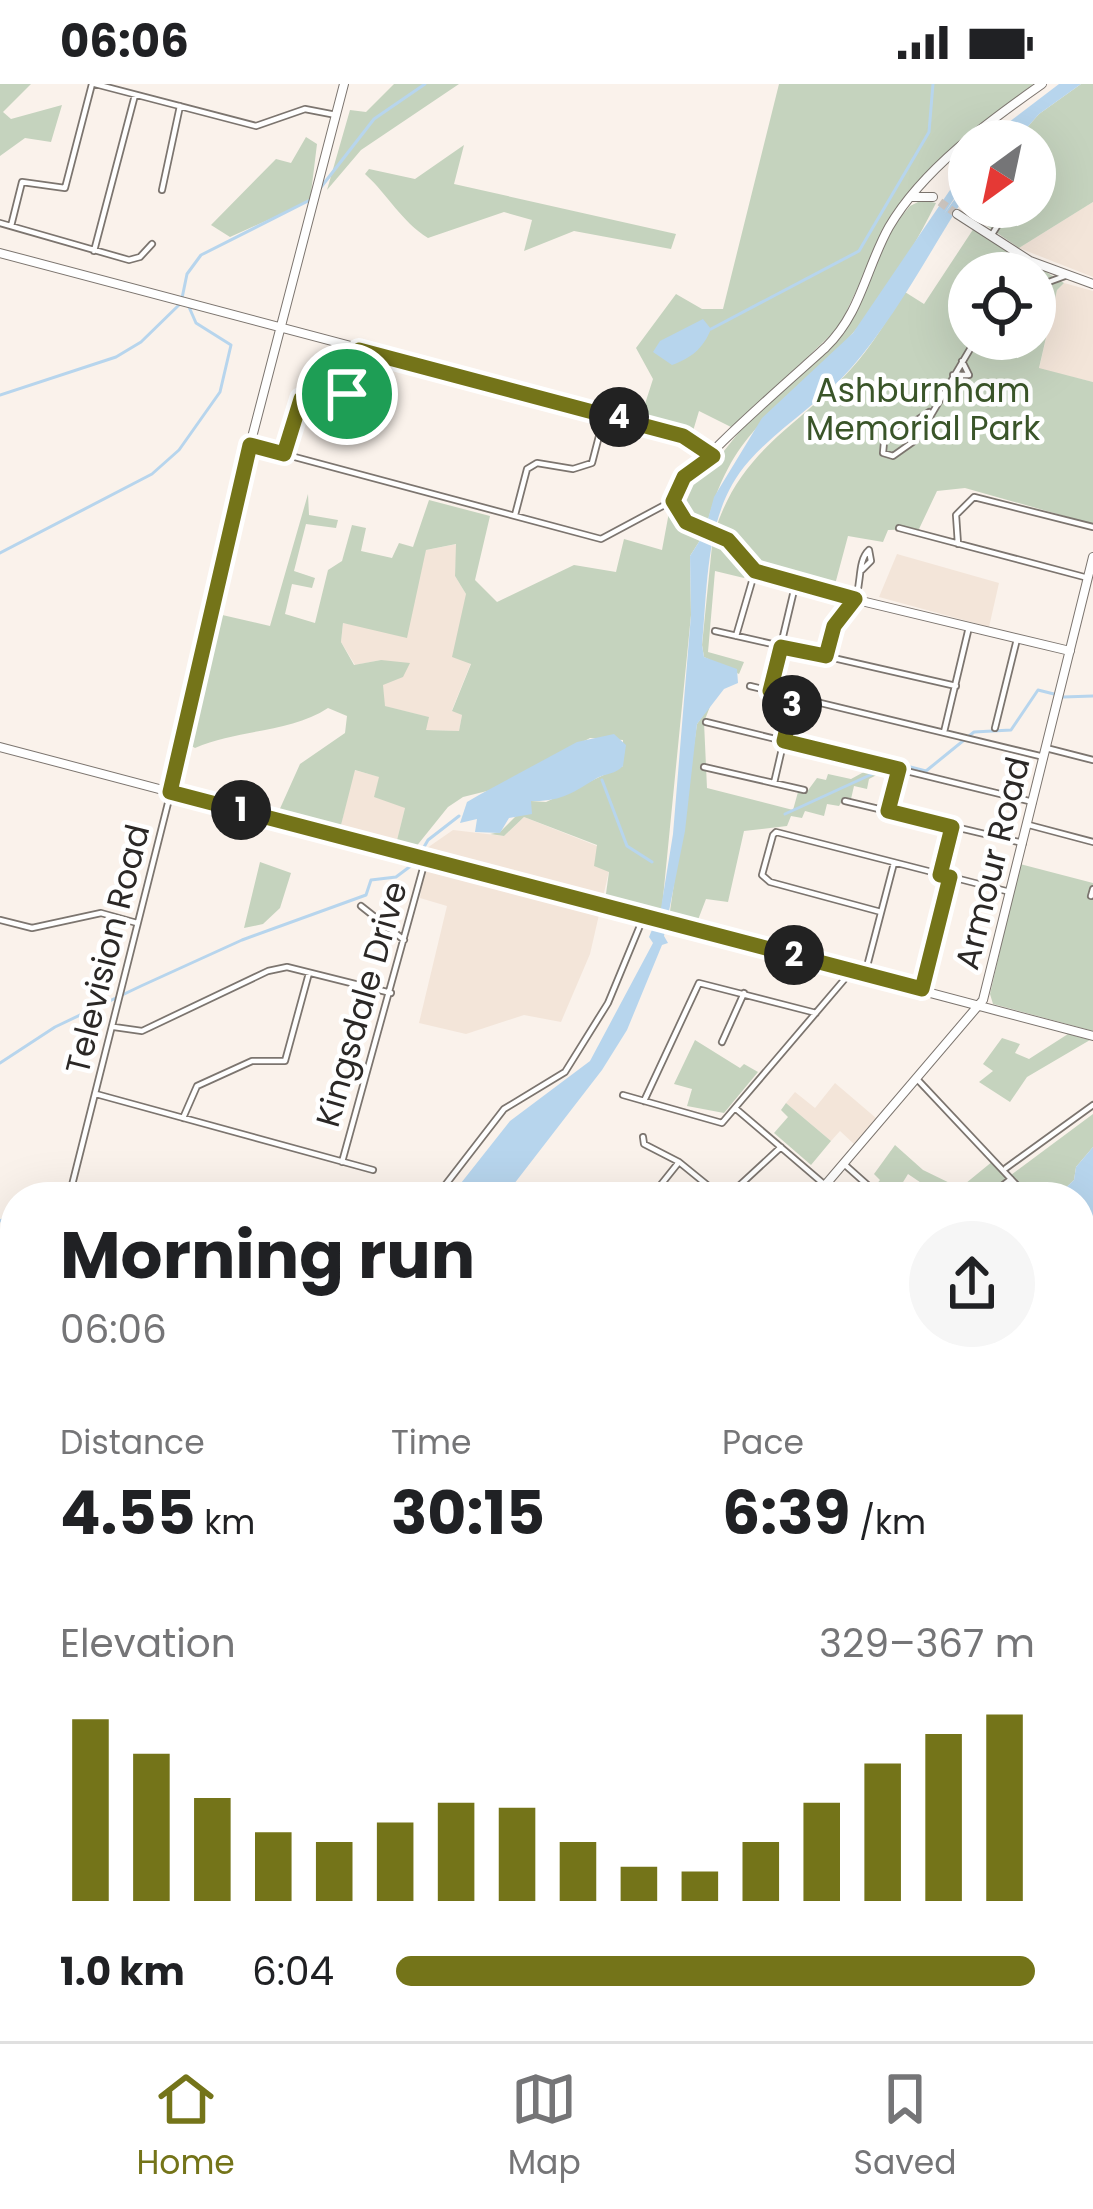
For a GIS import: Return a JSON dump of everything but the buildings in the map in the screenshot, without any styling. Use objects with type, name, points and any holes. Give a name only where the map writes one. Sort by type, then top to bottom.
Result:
[{"type":"main road","name":"Television Road","points":[[170,792],[250,445],[344,84]]},
{"type":"main road","points":[[1042,84],[987,123],[913,197],[890,226],[842,330],[755,409],[713,456],[684,477],[674,505],[700,529],[728,540],[755,571],[795,586],[1070,651]]},
{"type":"main road","points":[[913,197],[936,200],[929,180]]},
{"type":"main road","points":[[979,228],[1065,276],[1093,284]]},
{"type":"main road","points":[[0,253],[605,413],[683,436],[713,456]]},
{"type":"main road","name":"Armour Road","points":[[828,1182],[980,1005],[1089,592],[1093,557]]},
{"type":"main road","points":[[0,747],[1093,1036]]},
{"type":"street","points":[[11,226],[22,182],[64,188],[93,84],[256,126],[305,109],[336,115]]},
{"type":"street","points":[[94,251],[135,94]]},
{"type":"street","points":[[162,190],[160,179],[180,106]]},
{"type":"street","points":[[0,223],[133,260],[152,244]]},
{"type":"street","points":[[991,236],[996,228]]},
{"type":"street","points":[[1056,279],[1065,276]]},
{"type":"street","points":[[284,454],[301,399],[344,397],[359,350]]},
{"type":"street","points":[[929,412],[884,442],[883,453],[893,456],[911,445],[962,361]]},
{"type":"street","points":[[953,375],[969,375],[962,361]]},
{"type":"street","points":[[514,515],[527,470],[537,463],[573,469],[592,463],[605,413]]},
{"type":"street","points":[[250,445],[601,539],[674,505]]},
{"type":"street","points":[[958,544],[961,506],[974,496],[1093,527]]},
{"type":"street","points":[[899,528],[1088,578]]},
{"type":"street","points":[[826,656],[834,626],[855,599],[862,570]]},
{"type":"street","points":[[736,635],[755,571]]},
{"type":"street","points":[[770,691],[795,586]]},
{"type":"street","points":[[944,733],[969,626]]},
{"type":"street","points":[[715,631],[956,686]]},
{"type":"street","points":[[995,728],[1018,639]]},
{"type":"street","points":[[750,686],[944,733],[1093,760]]},
{"type":"street","points":[[774,783],[794,697]]},
{"type":"street","points":[[706,722],[1033,802]]},
{"type":"street","points":[[704,767],[804,790]]},
{"type":"street","points":[[888,811],[899,769]]},
{"type":"street","name":"Television Road","points":[[73,1182],[170,792]]},
{"type":"street","points":[[845,801],[1023,843]]},
{"type":"street","points":[[1027,825],[1093,842]]},
{"type":"street","points":[[940,875],[952,827]]},
{"type":"street","points":[[881,913],[770,882],[763,874],[776,832],[1010,892]]},
{"type":"street","name":"Kingsdale Drive","points":[[342,1162],[426,858]]},
{"type":"street","points":[[865,974],[894,863]]},
{"type":"street","points":[[922,989],[950,877]]},
{"type":"street","points":[[361,906],[404,940]]},
{"type":"street","points":[[0,920],[32,928],[100,913],[137,922]]},
{"type":"street","points":[[448,1182],[504,1109],[565,1072],[608,1003],[644,916]]},
{"type":"street","points":[[111,1027],[142,1031],[268,971],[287,967],[391,993]]},
{"type":"street","points":[[623,1095],[716,1124],[852,971]]},
{"type":"street","points":[[183,1118],[197,1086],[252,1061],[285,1061],[309,973]]},
{"type":"street","points":[[644,1100],[699,983],[817,1013]]},
{"type":"street","points":[[722,1042],[744,993]]},
{"type":"street","points":[[917,1079],[1006,1168],[1014,1182]]},
{"type":"street","points":[[95,1094],[373,1170]]},
{"type":"street","points":[[1006,1168],[1093,1105]]},
{"type":"street","points":[[735,1108],[822,1182]]},
{"type":"street","points":[[643,1137],[644,1144],[705,1182]]},
{"type":"street","points":[[741,1182],[781,1147]]},
{"type":"street","points":[[663,1182],[679,1162]]},
{"type":"street","points":[[844,1164],[864,1182]]},
{"type":"street","points":[[1007,1182],[1011,1179]]},
{"type":"shaded area","points":[[1093,202],[1093,277],[1056,262],[1056,252],[1019,248]]},
{"type":"shaded area","points":[[1064,283],[1093,291],[1093,382],[1039,369],[1041,360],[1056,360],[1057,290]]},
{"type":"shaded area","points":[[457,544],[455,576],[466,594],[471,663],[452,710],[462,715],[459,731],[425,730],[428,717],[384,706],[381,660],[355,665],[341,642],[343,623],[368,627],[426,550]]},
{"type":"shaded area","points":[[897,554],[999,583],[989,627],[879,597]]},
{"type":"shaded area","points":[[354,770],[380,777],[405,808],[396,844],[340,829]]},
{"type":"shaded area","points":[[524,817],[597,846],[609,871],[590,954],[561,1022],[524,1015],[466,1034],[419,1023],[447,906],[420,898],[427,848],[453,830],[504,836]]},
{"type":"shaded area","points":[[835,1083],[876,1118],[854,1144],[840,1131],[831,1141],[786,1103],[795,1092],[815,1108]]},
{"type":"green space","points":[[0,84],[31,84],[3,112],[11,119],[62,105],[51,142],[25,138],[0,156]]},
{"type":"green space","points":[[394,84],[459,84],[361,150],[327,190],[350,110],[366,112]]},
{"type":"green space","points":[[779,84],[1033,84],[990,120],[948,120],[948,155],[888,224],[839,327],[733,428],[699,411],[693,431],[627,412],[644,407],[653,379],[636,348],[676,294],[702,309],[723,309]]},
{"type":"green space","points":[[1081,84],[1093,84],[1093,202],[1056,225],[1056,120],[1034,120]]},
{"type":"green space","points":[[306,137],[317,144],[310,201],[230,237],[211,225],[276,159],[291,163]]},
{"type":"green space","points":[[464,145],[454,184],[676,234],[671,249],[574,231],[524,251],[532,220],[504,212],[428,238],[365,174],[369,169],[415,179]]},
{"type":"green space","points":[[922,200],[936,203],[879,300],[837,351],[742,445],[706,527],[694,524],[677,500],[691,477],[716,461],[755,412],[844,334],[890,230],[910,206]]},
{"type":"green space","name":"Ashburnham Memorial Park","points":[[974,228],[1013,252],[958,252]]},
{"type":"green space","points":[[990,228],[1051,228],[1019,248]]},
{"type":"green space","name":"Ashburnham Memorial Park","points":[[948,268],[948,360],[1041,360],[1039,368],[1093,382],[1093,524],[965,488],[937,491],[919,529],[888,530],[883,542],[848,536],[833,592],[761,572],[715,531],[726,503],[755,459],[851,369],[905,292],[924,304]]},
{"type":"green space","points":[[308,494],[309,515],[338,520],[336,528],[306,524],[294,571],[315,578],[312,588],[292,584],[285,614],[315,623],[328,570],[342,561],[352,525],[366,528],[361,551],[392,558],[399,543],[413,547],[429,500],[490,516],[475,580],[497,602],[574,565],[616,572],[624,539],[662,550],[670,507],[681,523],[704,534],[690,556],[691,615],[662,908],[648,912],[605,901],[609,872],[594,866],[597,845],[524,817],[504,836],[490,834],[500,832],[531,801],[546,802],[623,766],[623,740],[590,738],[491,790],[463,797],[448,807],[415,848],[396,844],[405,808],[374,797],[379,777],[355,770],[340,829],[278,813],[300,764],[345,733],[347,716],[328,708],[281,727],[195,748],[188,744],[218,614],[270,626]],"holes":[[[456,544],[455,576],[466,594],[452,657],[471,664],[452,711],[462,715],[459,731],[426,730],[429,717],[385,706],[383,685],[403,677],[410,663],[381,660],[354,665],[341,642],[343,623],[407,638],[426,550]]]},
{"type":"green space","points":[[713,536],[749,570],[744,578],[715,571],[708,652],[744,662],[739,674],[704,657]]},
{"type":"green space","points":[[711,704],[704,722],[707,788],[793,810],[798,792],[806,793],[817,778],[826,780],[828,774],[851,779],[873,767],[886,770],[869,779],[867,789],[854,786],[851,799],[844,797],[839,806],[827,804],[824,816],[805,811],[802,818],[791,816],[787,826],[744,831],[728,902],[706,899],[696,925],[669,918],[697,724]]},
{"type":"green space","points":[[260,862],[291,873],[280,908],[263,924],[244,928]]},
{"type":"green space","points":[[1020,864],[1093,883],[1093,1031],[993,1004],[990,994]]},
{"type":"green space","points":[[1068,1034],[1090,1040],[1027,1077],[1010,1102],[979,1082],[993,1071],[983,1064],[1002,1038],[1020,1044],[1015,1053],[1029,1059]]},
{"type":"green space","points":[[695,1040],[740,1068],[744,1064],[758,1072],[724,1113],[687,1106],[692,1089],[674,1084]]},
{"type":"green space","points":[[786,1103],[831,1141],[811,1165],[774,1133],[788,1117],[781,1110]]},
{"type":"green space","points":[[1093,1114],[1093,1147],[1076,1167],[1072,1182],[1016,1182],[1011,1175]]},
{"type":"green space","points":[[895,1145],[923,1170],[948,1182],[920,1182],[908,1174],[903,1182],[878,1182],[874,1174]]},
{"type":"green space","points":[[993,1161],[1009,1179],[1005,1182],[967,1182]]},
{"type":"water","points":[[1059,84],[1081,84],[1034,120],[1012,120]]},
{"type":"water","points":[[948,193],[944,214],[948,208],[948,225],[869,347],[840,380],[749,461],[724,502],[711,548],[702,645],[704,657],[737,669],[738,683],[724,689],[697,724],[685,831],[664,936],[668,943],[662,945],[627,1030],[516,1182],[462,1182],[510,1121],[590,1061],[653,943],[649,937],[661,908],[673,834],[691,615],[690,556],[704,534],[714,497],[762,418],[853,333]]},
{"type":"water","points":[[703,319],[711,329],[691,356],[672,365],[653,352],[660,341]]},
{"type":"water","points":[[614,734],[626,745],[623,766],[616,771],[559,798],[531,801],[532,814],[509,818],[500,833],[475,832],[477,819],[460,823],[467,802],[479,795],[577,742]]},
{"type":"water","points":[[1093,1147],[1093,1182],[1072,1182],[1076,1167]]},
{"type":"waterway","points":[[318,191],[374,119],[425,84]]},
{"type":"waterway","points":[[711,329],[859,251],[929,132],[933,84]]},
{"type":"waterway","points":[[0,395],[116,357],[141,342],[181,303],[187,274],[201,255],[312,199]]},
{"type":"waterway","points":[[0,553],[152,474],[179,450],[220,392],[231,345],[196,323],[189,307]]},
{"type":"waterway","points":[[895,763],[926,771],[974,732],[1011,730],[1038,690],[1054,694]]},
{"type":"waterway","points":[[1063,697],[1093,696]]},
{"type":"waterway","points":[[785,814],[881,770]]},
{"type":"waterway","points":[[602,780],[627,846],[652,862]]},
{"type":"waterway","points":[[420,854],[428,840],[459,816]]},
{"type":"waterway","points":[[0,1063],[55,1027],[242,940],[366,895],[371,880],[396,877],[416,862]]},
{"type":"tunnel","points":[[940,202],[948,208]]},
{"type":"route","points":[[359,350],[683,436],[713,456],[676,488],[673,501],[686,522],[722,536],[755,571],[774,580],[855,599],[834,626],[826,656],[781,647],[770,691],[794,697],[784,741],[899,769],[888,811],[952,827],[940,875],[950,877],[922,989],[170,792],[250,445],[284,454],[303,397],[337,401],[347,394],[359,350]]}]
